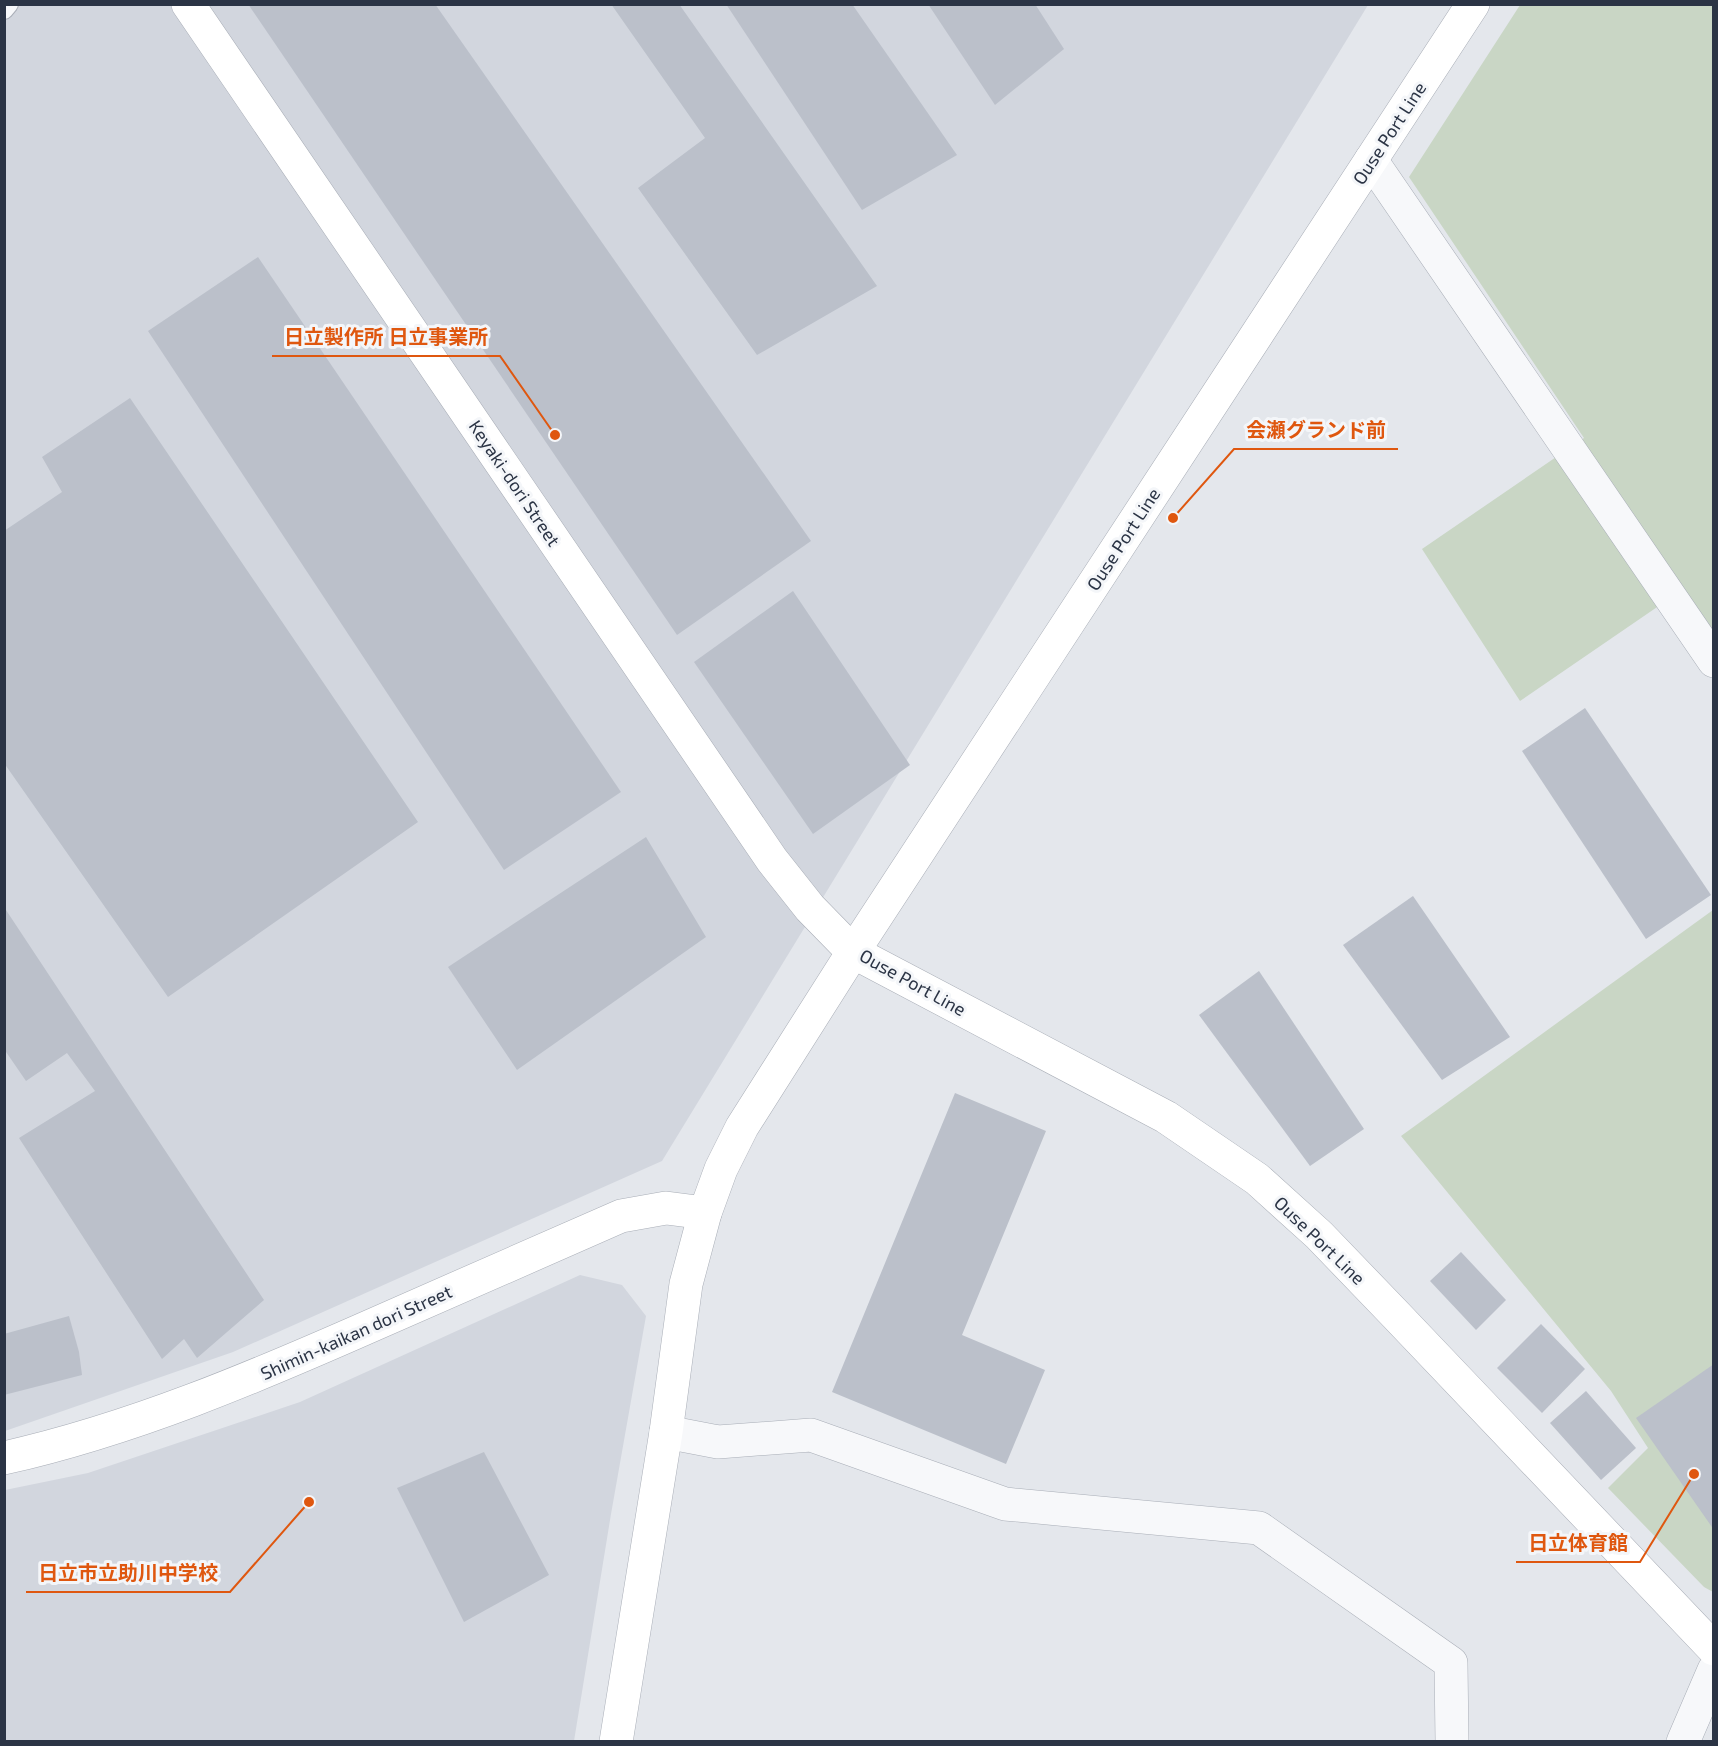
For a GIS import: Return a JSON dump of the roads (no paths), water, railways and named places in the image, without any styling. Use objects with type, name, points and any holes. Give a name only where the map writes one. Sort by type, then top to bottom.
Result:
[{"type":"street","name":"Keyaki-dori Street","points":[[188,4],[772,860],[810,908],[853,952]]},
{"type":"street","name":"Ouse Port Line","points":[[1473,4],[853,952],[1166,1117],[1257,1179],[1319,1235],[1713,1649]]},
{"type":"street","points":[[1371,160],[1713,661]]},
{"type":"street","points":[[616,1742],[666,1432],[686,1284],[705,1213],[721,1169],[742,1127],[853,952]]},
{"type":"street","name":"Shimin-kaikan dori Street","points":[[4,1458],[33,1452],[154,1415],[270,1370],[621,1216],[666,1208],[705,1213]]},
{"type":"street","points":[[666,1432],[718,1442],[811,1435],[1005,1504],[1258,1528],[1451,1663],[1452,1742]]},
{"type":"street","points":[[1683,1742],[1713,1670]]},
{"type":"lane","points":[[4,10],[9,4]]},
{"type":"place","name":"日立製作所 日立事業所","points":[[555,435]]},
{"type":"place","name":"会瀬グランド前","points":[[1173,518]]},
{"type":"place","name":"日立体育館","points":[[1694,1474]]},
{"type":"place","name":"日立市立助川中学校","points":[[309,1502]]}]
